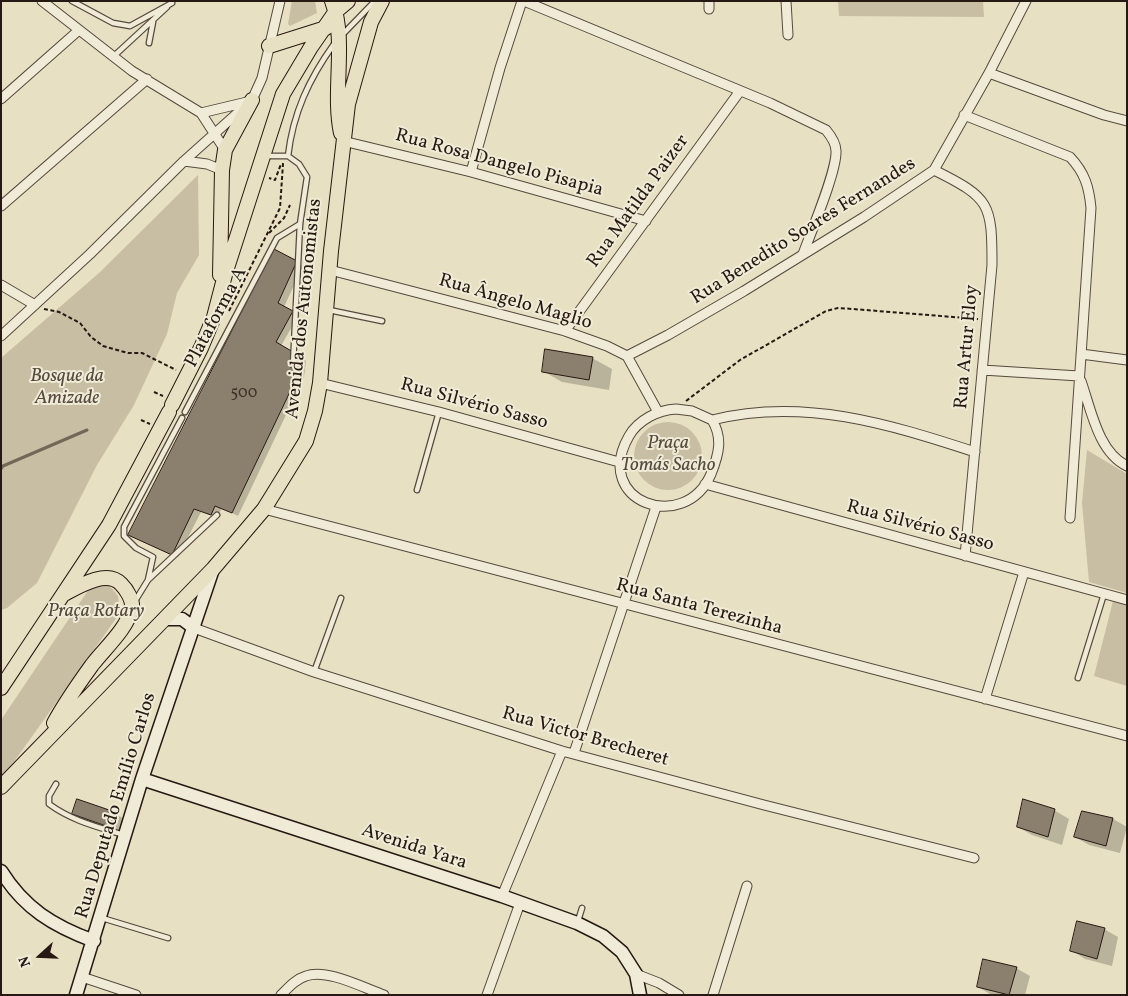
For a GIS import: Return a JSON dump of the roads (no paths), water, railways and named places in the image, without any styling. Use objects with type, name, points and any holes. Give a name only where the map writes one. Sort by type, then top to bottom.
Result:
[{"type":"main road","points":[[334,6],[348,1]]},
{"type":"main road","name":"Avenida dos Autonomistas","points":[[1,787],[213,569],[264,509],[310,433],[320,383],[348,104],[371,22],[382,1]]},
{"type":"main road","points":[[1,688],[109,525],[174,411],[214,317],[283,94],[311,47],[326,28],[334,6]]},
{"type":"main road","points":[[334,6],[338,38],[336,105],[343,141]]},
{"type":"main road","points":[[269,46],[326,28]]},
{"type":"main road","points":[[220,294],[222,170],[225,150],[252,100]]},
{"type":"main road","points":[[42,744],[91,667],[127,622],[132,607],[131,600],[117,580],[106,578],[64,594]]},
{"type":"street","points":[[42,1],[114,57],[201,113],[225,150]]},
{"type":"street","points":[[1,336],[184,161],[252,100],[262,78],[280,1]]},
{"type":"street","points":[[471,172],[500,68],[523,1],[740,91],[826,130],[835,144],[836,151],[828,184],[804,254]]},
{"type":"street","points":[[786,1],[788,35]]},
{"type":"street","name":"Rua Benedito Soares Fernandes","points":[[627,356],[668,335],[804,254],[916,184],[934,170],[989,73],[1026,1]]},
{"type":"street","points":[[1,99],[79,30]]},
{"type":"street","points":[[989,73],[1104,115],[1127,121]]},
{"type":"street","points":[[1,206],[147,80]]},
{"type":"street","name":"Rua Matilda Paizer","points":[[565,331],[740,91]]},
{"type":"street","points":[[201,113],[252,100]]},
{"type":"street","points":[[964,115],[1070,157],[1082,169],[1089,186],[1091,208],[1070,518]]},
{"type":"street","name":"Rua Rosa Dangelo Pisapia","points":[[343,141],[471,172],[646,221]]},
{"type":"street","points":[[184,161],[201,162],[222,170]]},
{"type":"street","name":"Rua Artur Eloy","points":[[934,170],[975,192],[986,206],[992,226],[992,265],[965,556]]},
{"type":"street","name":"Rua Ângelo Maglio","points":[[330,270],[565,331],[607,346],[627,356]]},
{"type":"street","points":[[1,284],[35,305]]},
{"type":"street","points":[[1081,354],[1127,360]]},
{"type":"street","points":[[627,356],[658,412]]},
{"type":"street","points":[[982,370],[1079,376]]},
{"type":"street","points":[[1079,376],[1105,448],[1118,462],[1127,466]]},
{"type":"street","name":"Rua Silvério Sasso","points":[[320,383],[439,412],[619,462]]},
{"type":"street","points":[[712,420],[720,437],[720,449],[705,484],[692,497],[678,504],[656,507],[644,502],[625,486],[620,475],[619,462],[621,451],[631,432],[641,422],[658,412],[676,409],[692,411],[712,420],[743,412],[776,410],[827,414],[885,425],[975,452]]},
{"type":"street","name":"Rua Silvério Sasso","points":[[705,484],[1127,600]]},
{"type":"street","points":[[574,753],[656,507]]},
{"type":"street","name":"Rua Santa Terezinha","points":[[264,509],[1127,736]]},
{"type":"street","name":"Rua Deputado Emílio Carlos","points":[[76,995],[142,780],[213,569]]},
{"type":"street","points":[[985,699],[1024,572]]},
{"type":"street","points":[[166,619],[182,619],[194,628]]},
{"type":"street","name":"Rua Victor Brecheret","points":[[194,628],[314,672],[562,751],[764,806],[974,858]]},
{"type":"street","points":[[502,896],[562,751]]},
{"type":"street","name":"Avenida Yara","points":[[142,780],[502,896],[577,924],[604,936],[622,952],[636,974],[640,995]]},
{"type":"street","points":[[1,871],[14,892],[31,908],[72,933],[94,941]]},
{"type":"street","points":[[713,995],[747,886]]},
{"type":"street","points":[[487,995],[520,904]]},
{"type":"street","points":[[281,995],[294,982],[312,974],[333,977],[384,995]]},
{"type":"street","points":[[636,974],[659,983],[678,995]]},
{"type":"street","points":[[82,977],[136,995]]},
{"type":"lane","points":[[72,1],[113,23],[130,26],[173,2]]},
{"type":"lane","points":[[288,156],[290,134],[301,100],[316,70],[338,38],[375,1]]},
{"type":"lane","points":[[114,57],[173,2]]},
{"type":"lane","points":[[149,43],[150,28],[155,19]]},
{"type":"lane","points":[[263,156],[288,156],[299,164],[306,177],[300,224],[293,365]]},
{"type":"lane","name":"Plataforma A","points":[[185,412],[277,238],[300,224]]},
{"type":"lane","points":[[327,310],[382,321]]},
{"type":"lane","points":[[148,580],[153,557],[136,548],[124,536],[124,528],[174,411]]},
{"type":"lane","points":[[417,490],[439,412]]},
{"type":"lane","points":[[132,607],[148,580],[217,515]]},
{"type":"lane","points":[[1078,678],[1104,594]]},
{"type":"lane","points":[[314,672],[341,598]]},
{"type":"lane","points":[[56,784],[48,796],[49,804],[61,813],[98,828],[125,835]]},
{"type":"lane","points":[[577,924],[582,908]]},
{"type":"lane","points":[[101,917],[168,938]]},
{"type":"waterway","points":[[1,469],[3,466],[87,430]]},
{"type":"park label","name":"Bosque da Amizade","points":[[67,389]]},
{"type":"park label","name":"Praça Tomás Sacho","points":[[668,456]]},
{"type":"park label","name":"Praça Rotary","points":[[96,613]]}]
